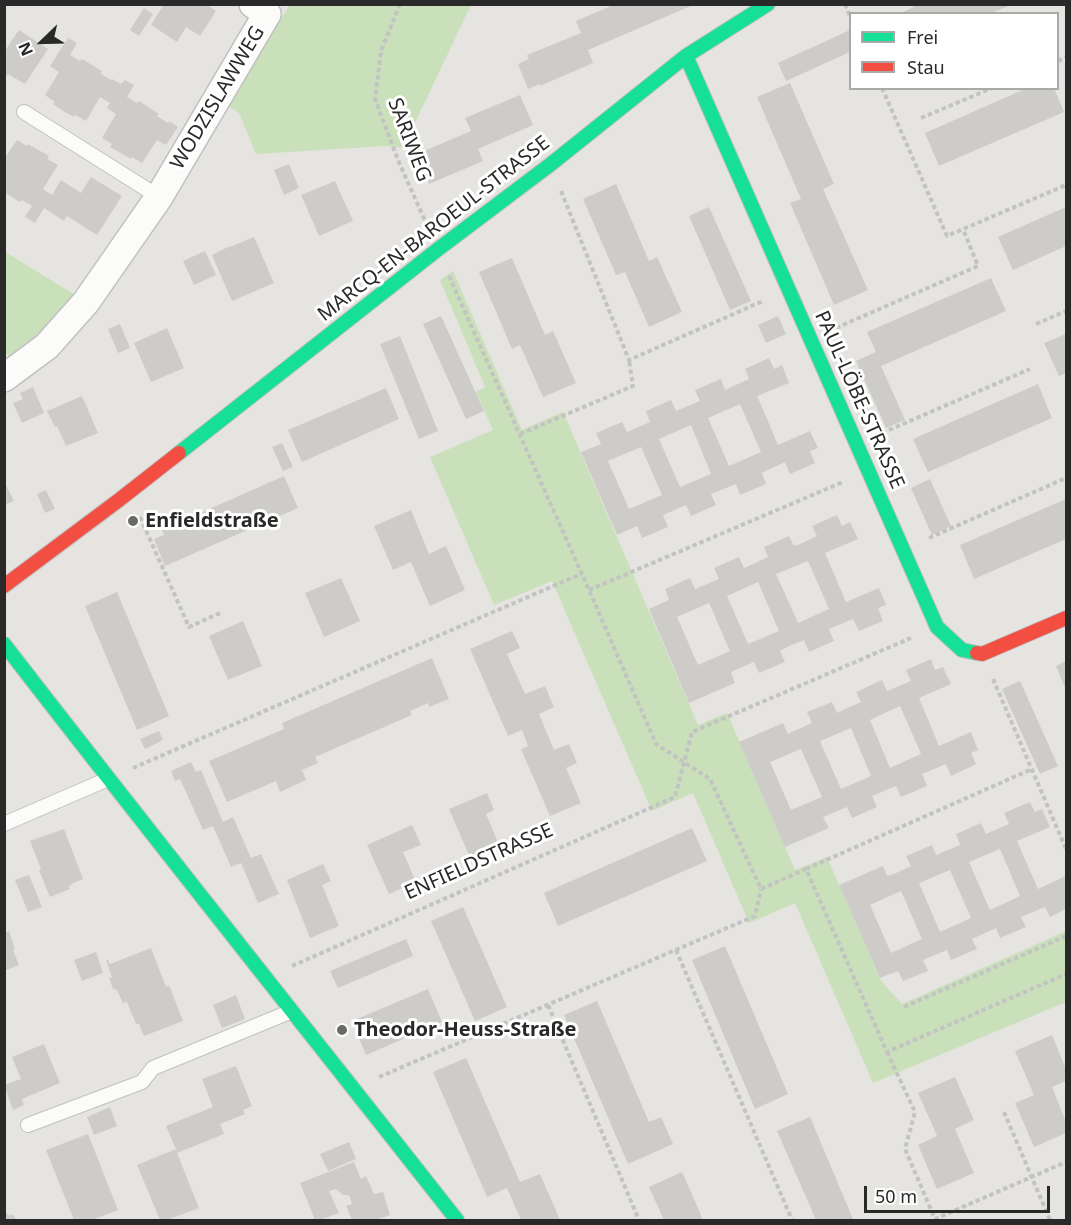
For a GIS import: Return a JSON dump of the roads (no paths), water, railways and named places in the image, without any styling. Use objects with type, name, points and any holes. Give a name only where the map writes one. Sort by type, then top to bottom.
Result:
[{"type":"street","name":"WODZISLAWWEG","points":[[4,378],[47,346],[86,302],[159,197],[267,14],[253,4]]},
{"type":"street","name":"MARCQ-EN-BAROEUL-STRASSE","points":[[4,586],[129,492],[437,250],[551,164],[686,56],[768,4]]},
{"type":"street","name":"PAUL-LÖBE-STRASSE","points":[[686,56],[937,627],[962,650],[982,654],[1066,618]]},
{"type":"street","points":[[4,644],[457,1221]]},
{"type":"lane","points":[[24,112],[159,197]]},
{"type":"lane","points":[[4,824],[108,779]]},
{"type":"lane","points":[[28,1125],[142,1082],[153,1068],[292,1011]]},
{"type":"place","name":"Enfieldstraße","points":[[133,521]]},
{"type":"place","name":"Theodor-Heuss-Straße","points":[[342,1030]]}]
